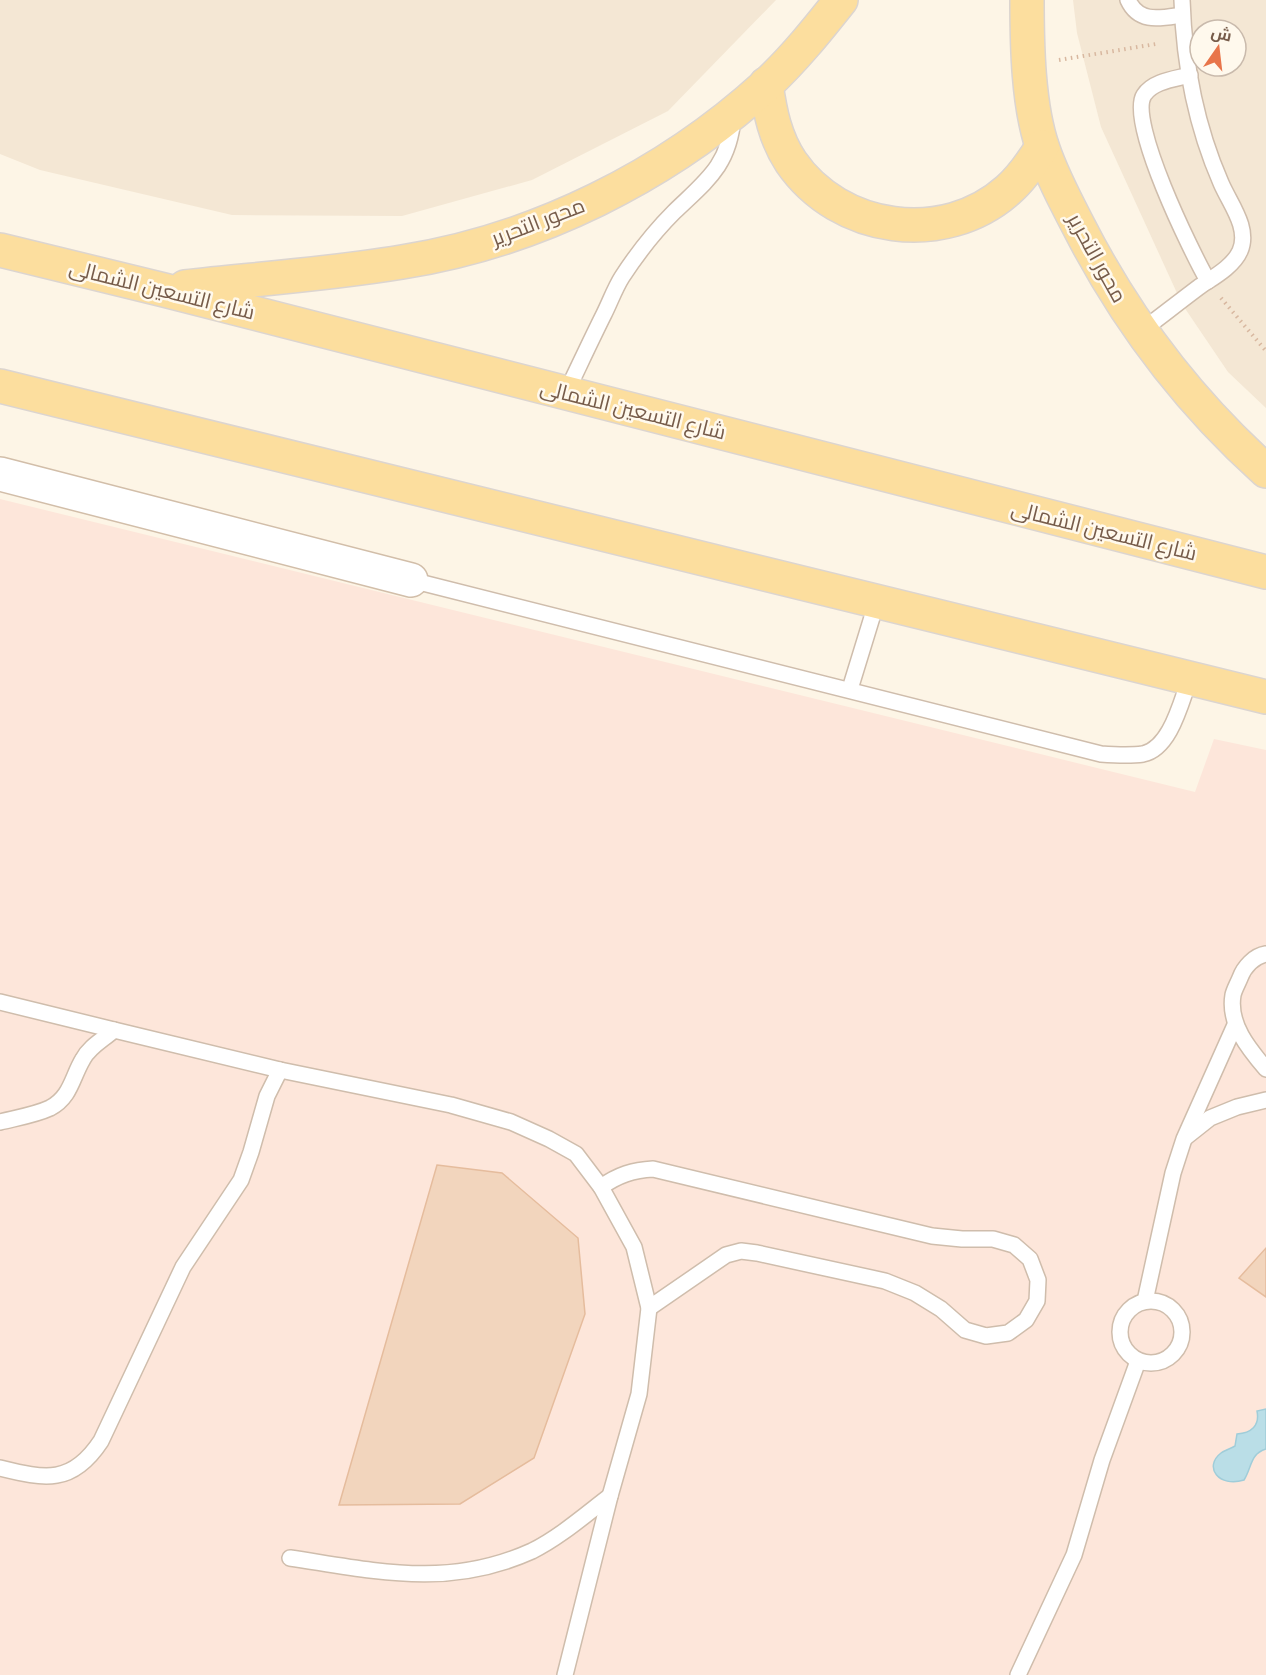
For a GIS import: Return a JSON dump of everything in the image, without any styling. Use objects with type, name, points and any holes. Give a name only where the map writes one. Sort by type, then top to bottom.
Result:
[{"type":"main road","name":"محور التحرير","points":[[164,290],[402,262],[462,250],[520,232],[578,208],[632,180],[684,148],[734,112],[808,42],[841,0]]},
{"type":"main road","name":"محور التحرير","points":[[1027,0],[1029,65],[1042,147],[1092,254],[1140,332],[1202,407],[1265,469]]},
{"type":"main road","points":[[766,84],[775,128],[791,162],[830,200],[854,214],[880,222],[907,226],[935,224],[961,218],[978,210],[1008,190],[1028,170],[1042,147]]},
{"type":"main road","name":"شارع التسعين الشمالى","points":[[0,250],[1266,572]]},
{"type":"main road","points":[[0,386],[1266,697]]},
{"type":"street","points":[[0,474],[411,580]]},
{"type":"lane","points":[[1128,0],[1141,16],[1150,18],[1182,7],[1188,63]]},
{"type":"lane","points":[[1188,76],[1150,88],[1143,97],[1140,108],[1163,186],[1191,251],[1208,281]]},
{"type":"lane","points":[[1140,332],[1234,260],[1243,242],[1242,231],[1206,143],[1191,78]]},
{"type":"lane","points":[[566,393],[621,278],[653,236],[717,169],[732,132],[734,112]]},
{"type":"lane","points":[[411,580],[1101,754],[1145,754],[1161,744],[1173,724],[1190,678]]},
{"type":"lane","points":[[850,689],[877,601]]},
{"type":"lane","points":[[1266,954],[1260,955],[1244,969],[1233,996],[1235,1024],[1248,1048],[1266,1069]]},
{"type":"lane","points":[[0,1002],[280,1070],[451,1105],[511,1122],[576,1154],[601,1187],[634,1247],[649,1308],[639,1394],[610,1496],[565,1675]]},
{"type":"lane","points":[[1145,1301],[1173,1173],[1184,1139],[1235,1024]]},
{"type":"lane","points":[[0,1122],[50,1107],[63,1098],[72,1086],[83,1059],[92,1047],[114,1030]]},
{"type":"lane","points":[[0,1468],[51,1477],[73,1470],[92,1455],[101,1441],[183,1267],[241,1180],[267,1096],[280,1070]]},
{"type":"lane","points":[[1184,1139],[1210,1118],[1237,1107],[1266,1100]]},
{"type":"lane","points":[[601,1187],[616,1177],[634,1170],[653,1169],[932,1236],[993,1239],[1014,1245],[1030,1259],[1038,1280],[1037,1301],[1026,1320],[1008,1333],[986,1336],[965,1330],[941,1309],[915,1293],[885,1281],[757,1252],[741,1251],[726,1256],[649,1308]]},
{"type":"lane","points":[[1145,1301],[1165,1304],[1180,1317],[1184,1336],[1175,1355],[1158,1364],[1137,1361],[1123,1348],[1119,1329],[1128,1310],[1145,1301]]},
{"type":"lane","points":[[1018,1675],[1074,1555],[1102,1460],[1137,1361]]},
{"type":"lane","points":[[290,1558],[398,1574],[444,1575],[489,1566],[532,1550],[572,1526],[610,1496]]},
{"type":"path","points":[[1029,65],[1184,39]]},
{"type":"path","points":[[1208,281],[1227,307],[1266,351]]},
{"type":"shaded area","points":[[0,0],[776,0],[668,111],[532,180],[402,216],[232,215],[40,170],[0,154]]},
{"type":"shaded area","points":[[1073,0],[1266,0],[1266,408],[1228,372],[1182,304],[1101,127],[1077,33]]},
{"type":"shaded area","points":[[0,499],[1195,792],[1214,739],[1266,750],[1266,1675],[0,1675]]},
{"type":"water","points":[[1266,1409],[1266,1449],[1254,1458],[1244,1480],[1235,1482],[1221,1479],[1214,1470],[1213,1464],[1216,1459],[1223,1452],[1235,1446],[1237,1434],[1246,1432],[1256,1425],[1257,1411]]},
{"type":"building","points":[[437,1165],[502,1173],[578,1238],[585,1314],[534,1458],[460,1504],[339,1505]]},
{"type":"building","points":[[1266,1248],[1266,1297],[1239,1278]]}]
